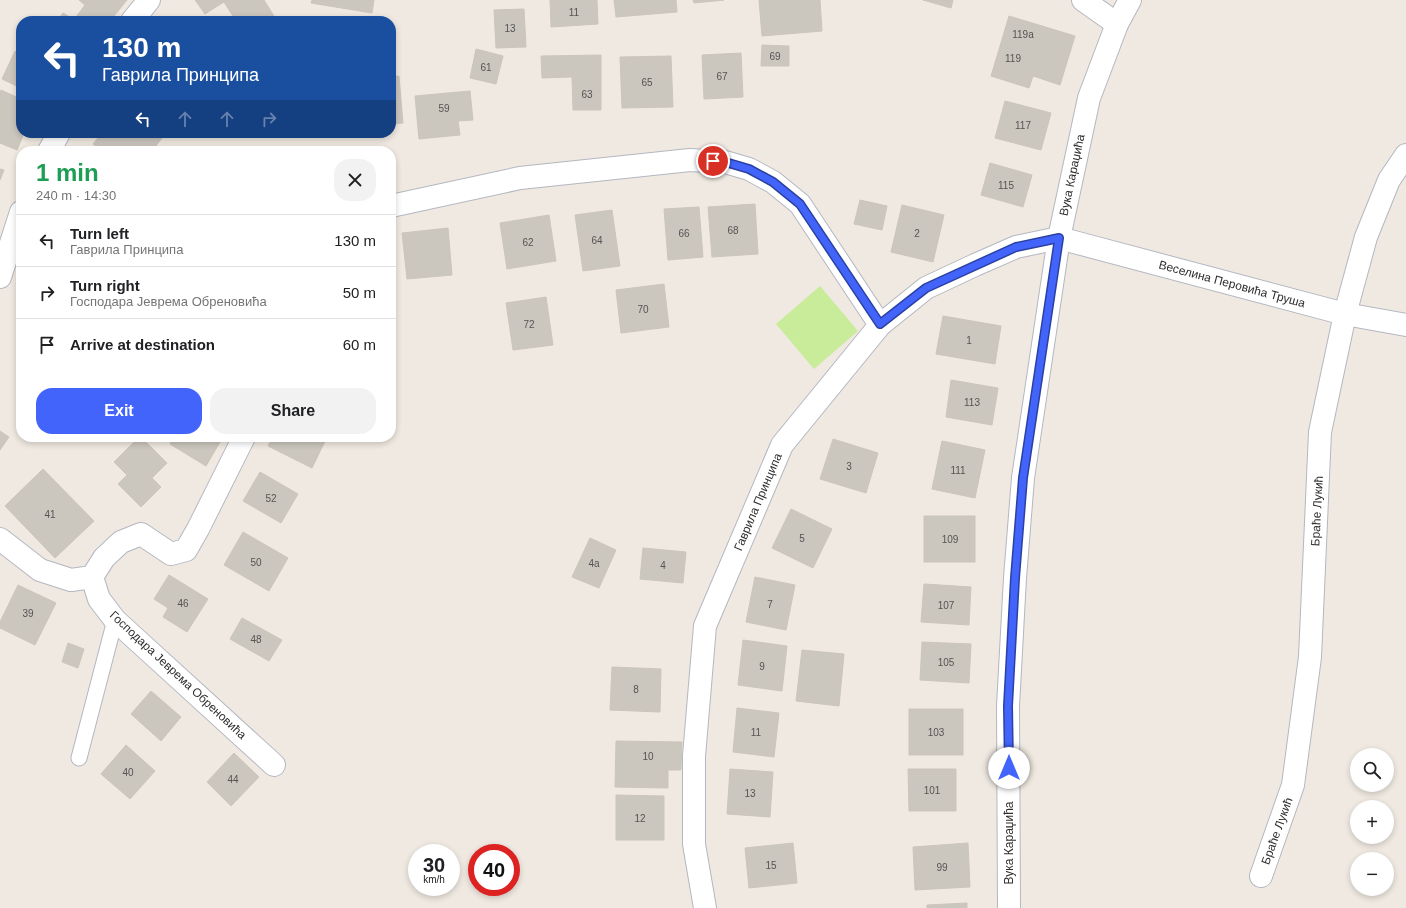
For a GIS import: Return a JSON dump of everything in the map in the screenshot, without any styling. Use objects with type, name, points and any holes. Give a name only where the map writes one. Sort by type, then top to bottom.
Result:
[{"type":"street","points":[[136,16],[148,0]]},
{"type":"street","points":[[1083,0],[1117,24]]},
{"type":"street","name":"Вука Караџића","points":[[1009,908],[1008,706],[1015,578],[1023,478],[1059,238],[1089,98],[1117,24],[1130,0]]},
{"type":"street","name":"Браће Лукић","points":[[1261,876],[1293,785],[1310,657],[1320,432],[1345,314],[1366,237],[1389,180],[1406,155]]},
{"type":"street","points":[[396,205],[520,178],[690,160],[725,162],[749,169],[773,182],[800,204],[880,324]]},
{"type":"street","points":[[0,277],[16,227]]},
{"type":"street","name":"Веселина Перовића Труша","points":[[1059,238],[1345,314],[1406,325]]},
{"type":"street","name":"Гаврила Принципа","points":[[705,908],[694,844],[694,756],[705,626],[782,445],[880,324],[926,288],[1016,247],[1059,238]]},
{"type":"street","points":[[0,539],[40,570],[71,580],[92,577],[104,558],[122,542],[141,534],[171,554],[186,550],[242,442]]},
{"type":"street","name":"Господара Јеврема Обреновића","points":[[92,577],[99,599],[115,620],[274,765]]},
{"type":"lane","points":[[79,758],[115,620]]},
{"type":"green space","points":[[820,286],[858,331],[814,369],[776,324]]},
{"type":"building","points":[[79,0],[127,0],[114,16],[77,16],[85,5]]},
{"type":"building","points":[[195,0],[264,0],[274,16],[233,16],[224,2],[205,14]]},
{"type":"building","points":[[312,0],[374,0],[372,13],[311,3]]},
{"type":"building","points":[[550,0],[597,0],[598,24],[551,27]]},
{"type":"building","points":[[614,0],[676,0],[677,12],[616,17]]},
{"type":"building","points":[[693,0],[724,0],[694,3]]},
{"type":"building","points":[[759,0],[820,0],[822,31],[762,36]]},
{"type":"building","points":[[923,0],[953,0],[951,8]]},
{"type":"building","points":[[524,9],[526,47],[496,48],[494,10]]},
{"type":"building","points":[[63,13],[68,16],[61,16]]},
{"type":"building","points":[[1009,16],[1075,36],[1060,85],[1033,76],[1029,88],[991,76]]},
{"type":"building","points":[[762,45],[789,46],[789,66],[761,66]]},
{"type":"building","points":[[476,49],[503,56],[496,84],[470,78]]},
{"type":"building","points":[[15,51],[16,86],[2,79]]},
{"type":"building","points":[[741,53],[743,97],[704,99],[702,55]]},
{"type":"building","points":[[601,55],[601,110],[573,110],[572,77],[542,78],[541,56]]},
{"type":"building","points":[[671,56],[673,107],[622,108],[620,57]]},
{"type":"building","points":[[396,76],[399,76],[403,123],[396,124]]},
{"type":"building","points":[[1,90],[16,97],[16,138],[22,138],[19,146],[16,146],[16,150],[0,143]]},
{"type":"building","points":[[470,91],[473,120],[458,121],[460,135],[419,139],[415,96]]},
{"type":"building","points":[[1005,101],[1051,113],[1041,150],[995,138]]},
{"type":"building","points":[[98,138],[162,138],[156,146],[96,146],[93,144]]},
{"type":"building","points":[[990,163],[1032,175],[1023,207],[981,195]]},
{"type":"building","points":[[0,169],[4,170],[0,180]]},
{"type":"building","points":[[860,200],[887,206],[882,230],[854,224]]},
{"type":"building","points":[[755,204],[758,254],[712,257],[708,207]]},
{"type":"building","points":[[902,205],[944,215],[933,262],[891,252]]},
{"type":"building","points":[[699,207],[703,257],[668,260],[664,209]]},
{"type":"building","points":[[612,210],[620,266],[583,271],[575,215]]},
{"type":"building","points":[[549,215],[556,261],[507,269],[500,223]]},
{"type":"building","points":[[448,228],[452,275],[407,279],[402,233]]},
{"type":"building","points":[[664,284],[669,327],[621,333],[616,290]]},
{"type":"building","points":[[546,297],[553,345],[513,350],[506,303]]},
{"type":"building","points":[[943,316],[1001,326],[995,364],[936,354]]},
{"type":"building","points":[[951,380],[998,388],[992,425],[946,417]]},
{"type":"building","points":[[0,431],[9,437],[0,450]]},
{"type":"building","points":[[833,439],[878,453],[866,493],[820,479]]},
{"type":"building","points":[[942,441],[985,450],[975,498],[932,489]]},
{"type":"building","points":[[134,442],[146,442],[167,463],[152,478],[161,487],[141,507],[118,484],[127,475],[114,462]]},
{"type":"building","points":[[171,442],[220,442],[206,466],[170,444]]},
{"type":"building","points":[[270,442],[325,442],[312,468],[268,446]]},
{"type":"building","points":[[43,469],[94,521],[55,558],[5,506]]},
{"type":"building","points":[[260,472],[298,494],[281,523],[243,501]]},
{"type":"building","points":[[791,509],[832,529],[813,568],[772,548]]},
{"type":"building","points":[[924,516],[975,516],[975,562],[924,562]]},
{"type":"building","points":[[243,532],[288,558],[269,591],[224,565]]},
{"type":"building","points":[[590,538],[616,550],[599,588],[572,577]]},
{"type":"building","points":[[643,548],[686,552],[683,583],[640,579]]},
{"type":"building","points":[[169,575],[208,599],[187,632],[163,617],[168,608],[154,599]]},
{"type":"building","points":[[755,577],[795,585],[786,630],[746,622]]},
{"type":"building","points":[[924,584],[971,587],[969,625],[921,622]]},
{"type":"building","points":[[18,585],[56,603],[35,645],[0,628],[0,622]]},
{"type":"building","points":[[242,618],[282,640],[269,661],[230,639]]},
{"type":"building","points":[[743,640],[787,646],[782,691],[738,685]]},
{"type":"building","points":[[922,642],[971,644],[969,683],[920,680]]},
{"type":"building","points":[[68,643],[84,649],[78,668],[62,662]]},
{"type":"building","points":[[802,650],[844,654],[839,706],[796,701]]},
{"type":"building","points":[[612,667],[661,669],[660,712],[610,710]]},
{"type":"building","points":[[151,691],[181,717],[161,741],[131,714]]},
{"type":"building","points":[[737,708],[779,713],[774,757],[733,752]]},
{"type":"building","points":[[909,709],[963,709],[963,755],[909,755]]},
{"type":"building","points":[[616,741],[682,742],[681,770],[668,770],[668,788],[615,787]]},
{"type":"building","points":[[126,745],[155,771],[130,799],[101,774]]},
{"type":"building","points":[[234,753],[259,777],[231,806],[207,782]]},
{"type":"building","points":[[730,769],[773,772],[770,817],[727,814]]},
{"type":"building","points":[[908,769],[956,769],[956,811],[909,811]]},
{"type":"building","points":[[616,795],[664,796],[664,840],[616,840]]},
{"type":"building","points":[[793,843],[797,883],[749,888],[745,848]]},
{"type":"building","points":[[968,843],[970,887],[915,890],[913,847]]},
{"type":"building","points":[[967,903],[967,908],[927,908],[927,905]]},
{"type":"route","points":[[713,161],[725,162],[749,169],[773,182],[800,204],[880,324],[926,288],[975,264],[1016,247],[1059,238],[1023,478],[1015,578],[1008,706],[1009,768]]}]
